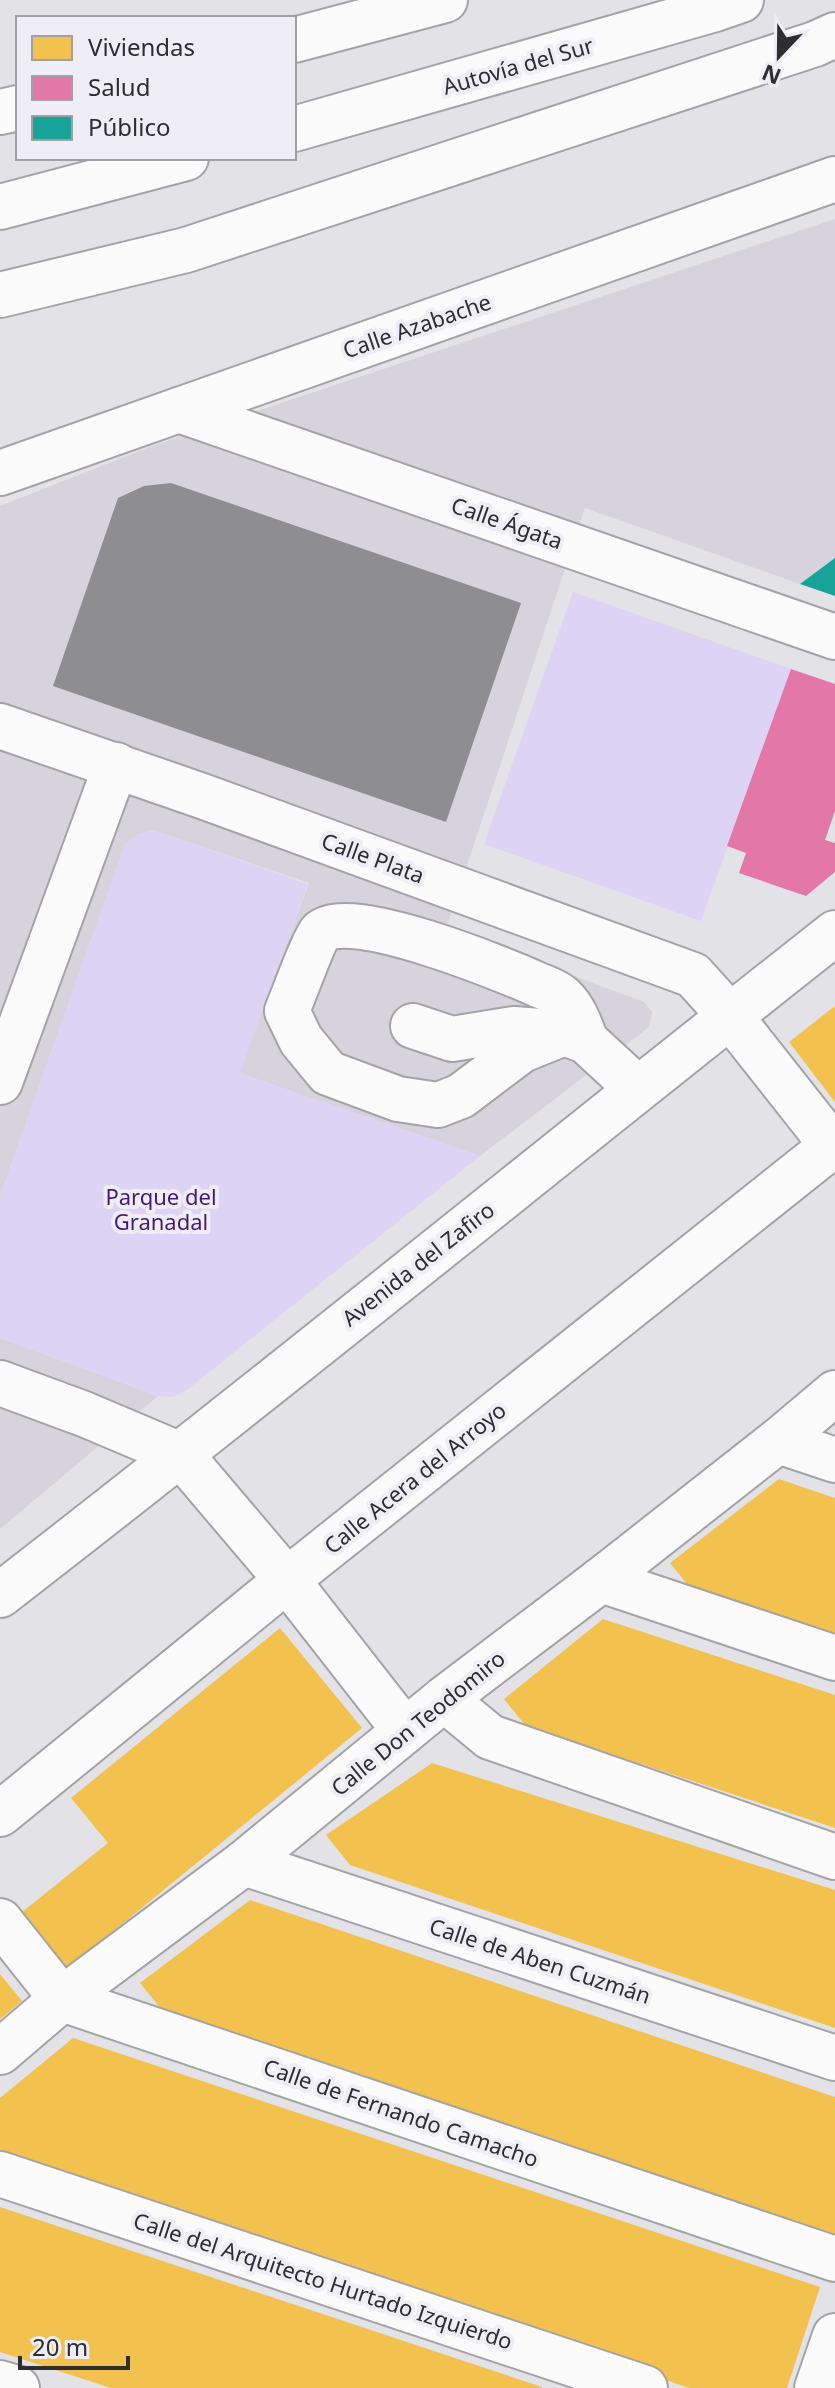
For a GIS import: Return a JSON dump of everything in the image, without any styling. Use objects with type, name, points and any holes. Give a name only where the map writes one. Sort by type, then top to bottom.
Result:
[{"type":"main road","points":[[296,39],[445,0]]},
{"type":"main road","name":"Autovía del Sur","points":[[296,128],[741,0]]},
{"type":"main road","points":[[0,313],[828,38]]},
{"type":"main road","points":[[0,207],[178,160]]},
{"type":"main road","name":"Calle Azabache","points":[[0,473],[835,179]]},
{"type":"main road","points":[[0,295],[186,250]]},
{"type":"main road","name":"Calle Ágata","points":[[179,410],[835,637]]},
{"type":"main road","name":"Calle Plata","points":[[0,726],[116,765],[693,975],[730,1016],[834,1147]]},
{"type":"main road","points":[[0,1082],[116,765]]},
{"type":"main road","points":[[334,925],[377,930],[426,942],[510,972],[561,996],[576,1015],[575,1037],[522,1050],[461,1096],[438,1105],[398,1099],[328,1073],[301,1040],[287,1011],[320,933],[334,925]]},
{"type":"main road","name":"Avenida del Zafiro","points":[[0,1595],[181,1455],[835,933]]},
{"type":"main road","points":[[413,1026],[452,1039],[514,1029],[575,1037],[638,1089]]},
{"type":"main road","name":"Calle Acera del Arroyo","points":[[0,1814],[287,1580],[834,1147]]},
{"type":"main road","points":[[0,1383],[181,1455],[287,1580],[405,1731]]},
{"type":"main road","name":"Calle Don Teodomiro","points":[[0,2052],[62,1999],[244,1863],[444,1699],[601,1580],[835,1393]]},
{"type":"main road","points":[[778,1441],[835,1460]]},
{"type":"main road","points":[[601,1580],[835,1658]]},
{"type":"main road","points":[[444,1699],[490,1737],[835,1857]]},
{"type":"main road","name":"Calle de Aben Cuzmán","points":[[244,1863],[835,2058]]},
{"type":"main road","points":[[0,1921],[62,1999]]},
{"type":"main road","name":"Calle de Fernando Camacho","points":[[62,1999],[835,2259]]},
{"type":"main road","name":"Calle del Arquitecto Hurtado Izquierdo","points":[[0,2174],[645,2388]]},
{"type":"main road","points":[[817,2388],[835,2336]]},
{"type":"main road","points":[[0,2383],[17,2388]]},
{"type":"shaded area","points":[[835,219],[835,558],[800,584],[585,508],[446,929],[644,1002],[652,1012],[649,1027],[480,1156],[239,1073],[309,883],[152,830],[137,835],[125,844],[0,1196],[0,506],[152,446]]},
{"type":"shaded area","points":[[0,1338],[158,1396],[0,1529]]},
{"type":"green space","points":[[573,592],[791,669],[701,921],[484,844]]},
{"type":"green space","name":"Parque del Granadal","points":[[152,830],[308,884],[240,1073],[480,1156],[188,1389],[173,1397],[158,1396],[0,1338],[0,1196],[125,844],[137,835]]},
{"type":"building: Viviendas","points":[[835,1006],[835,1102],[789,1042]]},
{"type":"building: Viviendas","points":[[779,1479],[835,1498],[835,1642],[696,1595],[670,1563]]},
{"type":"building: Viviendas","points":[[603,1619],[835,1695],[835,1828],[526,1726],[504,1699]]},
{"type":"building: Viviendas","points":[[280,1628],[362,1728],[67,1969],[21,1913],[108,1843],[71,1798]]},
{"type":"building: Viviendas","points":[[432,1763],[835,1890],[835,2028],[350,1865],[326,1835]]},
{"type":"building: Viviendas","points":[[250,1900],[835,2097],[835,2235],[167,2016],[140,1983]]},
{"type":"building: Viviendas","points":[[0,1974],[22,2001],[0,2019]]},
{"type":"building: Viviendas","points":[[73,2038],[820,2287],[787,2388],[689,2388],[0,2150],[0,2098]]},
{"type":"building: Viviendas","points":[[0,2207],[542,2388],[111,2388],[0,2352]]},
{"type":"building: Salud","points":[[791,669],[835,684],[835,811],[825,840],[835,843],[835,872],[806,896],[739,873],[746,853],[727,846]]},
{"type":"building: Público","points":[[835,558],[835,596],[800,584]]},
{"type":"building: Industria","points":[[171,483],[521,603],[446,822],[53,686],[118,498],[144,486]]}]
